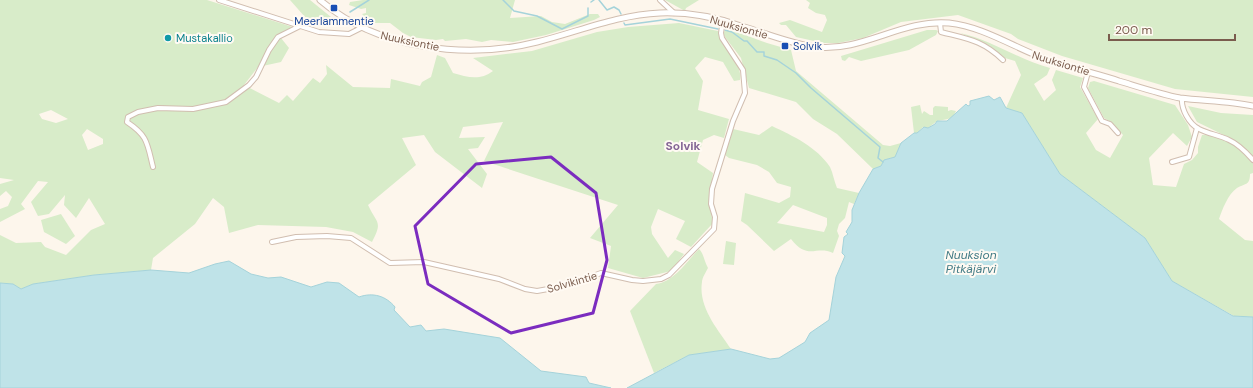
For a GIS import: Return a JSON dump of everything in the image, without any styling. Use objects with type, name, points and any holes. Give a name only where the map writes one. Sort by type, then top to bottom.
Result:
[{"type":"street","points":[[219,0],[319,32],[349,34],[361,28]]},
{"type":"street","name":"Nuuksiontie","points":[[320,0],[338,14],[361,28],[379,35],[446,49],[477,50],[535,43],[625,16],[674,14],[723,20],[791,42],[828,48],[851,46],[913,26],[940,23],[973,28],[1035,56],[1182,98],[1253,106]]},
{"type":"street","points":[[660,0],[674,14]]},
{"type":"street","name":"Solvikintie","points":[[272,242],[296,237],[327,236],[351,238],[390,263],[424,262],[499,279],[525,289],[537,291],[566,286],[601,274],[644,281],[661,279],[669,276],[714,229],[715,217],[711,197],[717,167],[733,121],[745,93],[743,70],[722,38],[721,33],[723,20]]},
{"type":"street","points":[[940,23],[941,32],[978,42],[990,48],[1003,60]]},
{"type":"street","points":[[153,167],[146,141],[138,130],[127,122],[128,117],[138,112],[158,108],[193,109],[226,102],[249,85],[256,77],[269,50],[278,37],[300,26]]},
{"type":"street","points":[[1088,72],[1084,87],[1102,121],[1110,124],[1118,133]]},
{"type":"street","points":[[1182,98],[1182,103],[1189,119],[1197,128],[1230,140],[1244,149],[1253,160]]},
{"type":"street","points":[[1172,162],[1182,160],[1188,156],[1197,128]]},
{"type":"highlighted area","points":[[551,157],[596,193],[607,260],[593,313],[511,333],[428,284],[415,226],[476,164]]},
{"type":"green space","points":[[0,0],[207,0],[299,29],[281,38],[289,48],[281,62],[258,67],[244,85],[279,103],[287,95],[293,101],[313,78],[320,83],[327,74],[326,65],[353,87],[390,88],[391,79],[420,86],[422,82],[431,77],[437,55],[445,58],[453,73],[468,77],[478,77],[493,71],[473,58],[532,51],[597,32],[628,27],[679,23],[718,31],[739,67],[740,80],[734,81],[723,62],[705,57],[695,68],[703,81],[698,110],[729,119],[724,138],[714,135],[703,140],[697,162],[713,173],[709,202],[713,223],[691,247],[676,239],[685,221],[658,209],[651,227],[652,234],[668,258],[675,250],[684,254],[671,271],[643,278],[608,268],[611,246],[590,238],[618,205],[484,161],[503,122],[463,127],[459,138],[485,137],[478,148],[468,149],[487,174],[482,188],[435,152],[424,135],[402,138],[416,165],[368,205],[378,223],[372,242],[353,232],[326,227],[258,225],[229,233],[224,207],[213,198],[195,224],[153,258],[151,270],[94,275],[33,284],[21,289],[13,284],[0,283],[0,235],[16,243],[41,242],[45,247],[66,255],[91,230],[105,224],[89,198],[76,218],[64,205],[65,195],[49,214],[38,216],[31,202],[48,182],[38,181],[21,204],[25,209],[0,222],[0,209],[8,206],[12,197],[6,191],[0,196],[0,184],[14,180],[0,178]],"holes":[[[51,110],[68,119],[56,123],[42,119],[39,114]],[[87,129],[103,139],[103,144],[88,150],[82,135]]]},
{"type":"green space","points":[[290,0],[310,0],[331,17],[323,26],[305,17]]},
{"type":"green space","points":[[363,0],[515,0],[510,18],[541,16],[552,22],[565,24],[590,14],[598,14],[600,17],[546,35],[513,42],[491,40],[482,42],[466,39],[445,41],[443,39],[436,40],[411,37],[390,23],[375,23],[369,21],[362,14],[366,13],[366,8],[361,9],[349,5],[350,2]]},
{"type":"green space","points":[[665,0],[699,0],[686,8],[685,11]]},
{"type":"green space","points":[[806,0],[1253,0],[1253,97],[1175,89],[1062,56],[1018,39],[1011,34],[958,15],[901,22],[863,38],[838,43],[823,43],[796,37],[786,25],[781,25],[779,23],[790,20],[822,32],[827,20],[825,15],[816,13],[808,8],[810,3]]},
{"type":"green space","points":[[726,28],[791,50],[796,71],[883,145],[890,146],[901,143],[895,157],[884,160],[881,166],[873,169],[837,134],[813,119],[796,102],[749,88],[741,58],[723,34]]},
{"type":"green space","points":[[927,30],[938,31],[936,35],[909,50],[861,61],[849,57],[845,61],[842,60],[841,56]]},
{"type":"green space","points":[[960,33],[983,40],[1027,60],[1050,68],[1047,75],[1034,84],[1044,101],[1056,90],[1052,80],[1056,70],[1083,78],[1080,87],[1098,119],[1086,133],[1096,150],[1110,158],[1123,135],[1111,122],[1104,118],[1088,88],[1090,82],[1094,81],[1175,105],[1188,125],[1192,137],[1187,146],[1173,133],[1149,158],[1153,185],[1176,187],[1184,164],[1192,160],[1198,153],[1198,147],[1202,135],[1210,135],[1224,139],[1237,147],[1253,163],[1253,173],[1250,174],[1249,181],[1246,184],[1237,188],[1228,198],[1219,219],[1245,240],[1253,241],[1253,317],[1234,316],[1172,281],[1145,238],[1060,174],[1022,113],[1006,108],[1021,75],[1015,61],[1005,58],[990,46]]},
{"type":"green space","points":[[920,105],[922,114],[924,111],[930,115],[933,115],[933,108],[935,106],[948,107],[948,111],[956,111],[950,118],[937,121],[928,128],[923,127],[917,133],[914,133],[911,107]]},
{"type":"green space","points":[[1188,106],[1221,113],[1253,115],[1253,157],[1232,139],[1197,122]]},
{"type":"green space","points":[[772,126],[796,138],[825,160],[831,169],[837,188],[859,193],[854,204],[849,202],[845,218],[839,224],[837,231],[839,236],[833,253],[827,251],[807,251],[797,246],[791,239],[774,251],[741,221],[745,193],[779,203],[790,197],[791,187],[777,183],[769,172],[757,165],[729,158],[725,155],[733,129],[759,135]],"holes":[[[793,205],[827,218],[827,225],[824,232],[777,223]]]},
{"type":"green space","points":[[61,214],[75,236],[66,244],[44,232],[41,220]]},
{"type":"green space","points":[[726,241],[736,243],[734,265],[723,264]]},
{"type":"green space","points":[[699,249],[708,268],[702,280],[703,300],[710,318],[731,349],[689,355],[654,373],[630,311],[656,284],[675,275]]},
{"type":"water","name":"Nuuksion Pitkäjärvi","points":[[989,96],[994,100],[1000,97],[1006,108],[1022,113],[1060,174],[1145,238],[1172,281],[1233,316],[1253,317],[1253,388],[627,388],[689,355],[731,349],[770,359],[779,358],[805,342],[810,333],[829,320],[836,277],[845,256],[842,253],[844,237],[848,234],[846,232],[852,222],[852,210],[859,193],[873,169],[881,166],[884,160],[895,157],[901,143],[914,133],[917,133],[924,127],[928,128],[937,121],[947,121],[966,104],[968,106],[970,105],[970,101]]},
{"type":"water","points":[[229,261],[251,274],[268,278],[281,277],[311,287],[327,282],[339,283],[359,297],[369,295],[379,296],[388,300],[395,307],[394,310],[410,327],[421,325],[426,331],[444,329],[500,338],[541,371],[586,377],[589,383],[611,388],[0,388],[0,283],[13,284],[21,289],[33,284],[94,275],[151,270],[189,273]]},
{"type":"waterway","points":[[350,12],[369,0]]},
{"type":"waterway","points":[[503,0],[514,11],[537,16],[562,29],[588,16],[588,8]]},
{"type":"waterway","points":[[599,0],[607,10],[614,7],[619,10],[621,14]]},
{"type":"waterway","points":[[624,23],[625,25],[670,19],[718,29]]},
{"type":"waterway","points":[[725,30],[732,32],[744,41],[747,41],[757,52],[764,52],[764,56],[777,60],[796,73],[811,88],[880,147],[878,158],[883,162]]},
{"type":"place","name":"Meerlammentie","points":[[334,8]]},
{"type":"place","name":"Mustakallio","points":[[168,38]]},
{"type":"place","name":"Solvik","points":[[785,46]]},
{"type":"district","name":"Solvik","points":[[683,146]]}]
